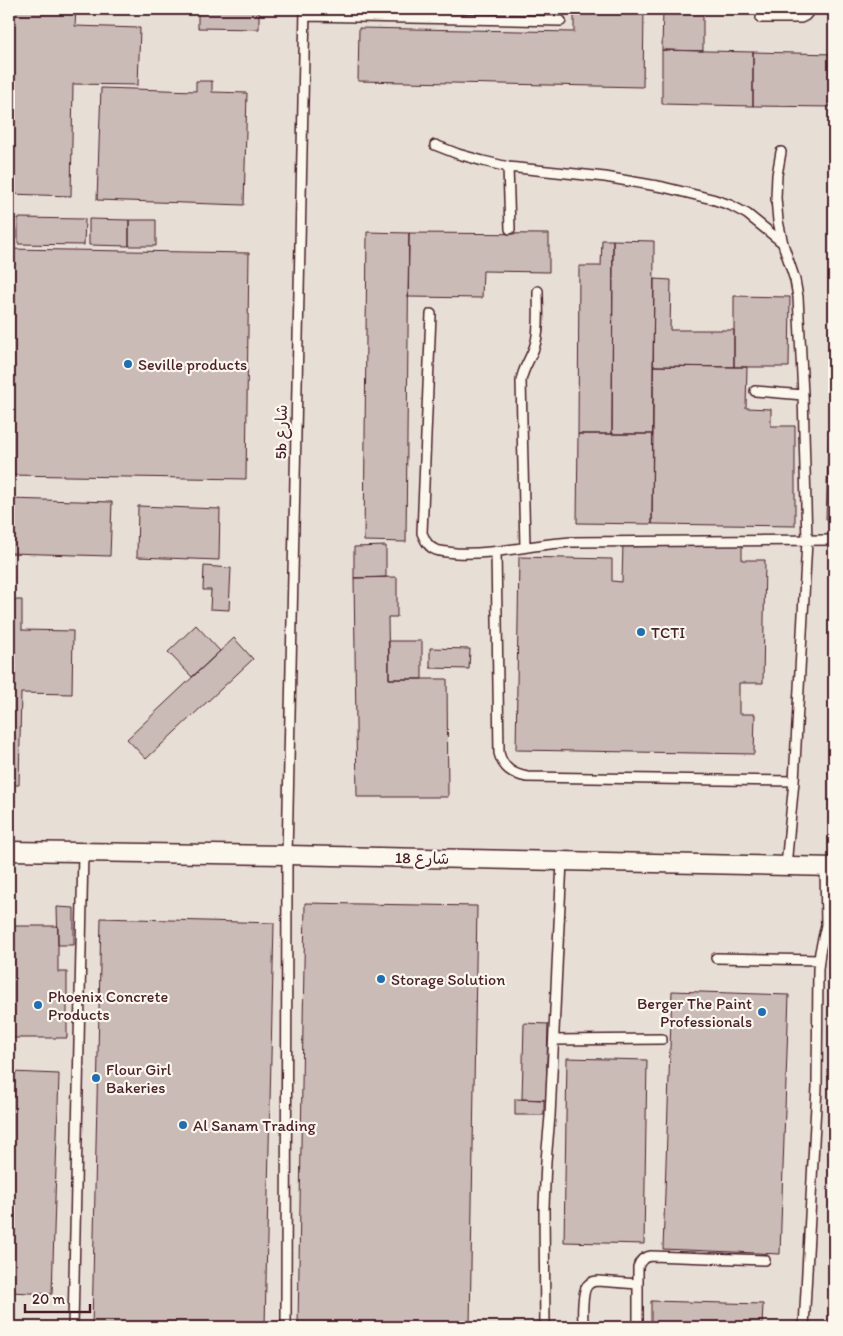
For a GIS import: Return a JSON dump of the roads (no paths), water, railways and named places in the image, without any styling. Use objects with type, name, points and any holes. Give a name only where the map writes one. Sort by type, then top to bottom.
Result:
[{"type":"street","name":"شارع 18","points":[[9,852],[286,855],[830,867]]},
{"type":"lane","points":[[761,18],[801,18],[811,9]]},
{"type":"lane","points":[[305,12],[561,21]]},
{"type":"lane","name":"5b شارع","points":[[286,1327],[286,855],[305,12]]},
{"type":"lane","points":[[435,145],[483,162],[508,167],[605,177],[664,187],[712,199],[730,205],[747,214],[783,244]]},
{"type":"lane","points":[[781,152],[777,174],[776,198],[783,244],[795,280],[798,297],[807,541],[794,781],[786,866]]},
{"type":"lane","points":[[508,167],[510,229]]},
{"type":"lane","points":[[525,547],[521,381],[525,365],[533,352],[537,339],[538,291]]},
{"type":"lane","points":[[431,314],[422,532],[429,546],[436,550],[465,553],[572,542],[834,540]]},
{"type":"lane","points":[[755,391],[803,396]]},
{"type":"lane","points":[[496,551],[499,753],[501,760],[511,772],[526,777],[794,781]]},
{"type":"lane","points":[[73,1327],[83,853]]},
{"type":"lane","points":[[545,1327],[544,1207],[562,861]]},
{"type":"lane","points":[[804,1327],[817,1087],[818,960],[826,925],[830,867]]},
{"type":"lane","points":[[716,958],[818,960]]},
{"type":"lane","points":[[554,1040],[662,1039]]},
{"type":"lane","points":[[638,1327],[638,1267],[642,1259],[651,1256],[764,1260]]},
{"type":"lane","points":[[584,1327],[584,1293],[588,1284],[598,1281],[638,1284]]},
{"type":"place","name":"Seville products","points":[[128,364]]},
{"type":"place","name":"TCTI","points":[[641,632]]},
{"type":"place","name":"Storage Solution","points":[[381,979]]},
{"type":"place","name":"Phoenix Concrete Products","points":[[38,1005]]},
{"type":"place","name":"Berger The Paint Professionals","points":[[762,1012]]},
{"type":"place","name":"Flour Girl Bakeries","points":[[96,1078]]},
{"type":"place","name":"Al Sanam Trading","points":[[183,1125]]}]
